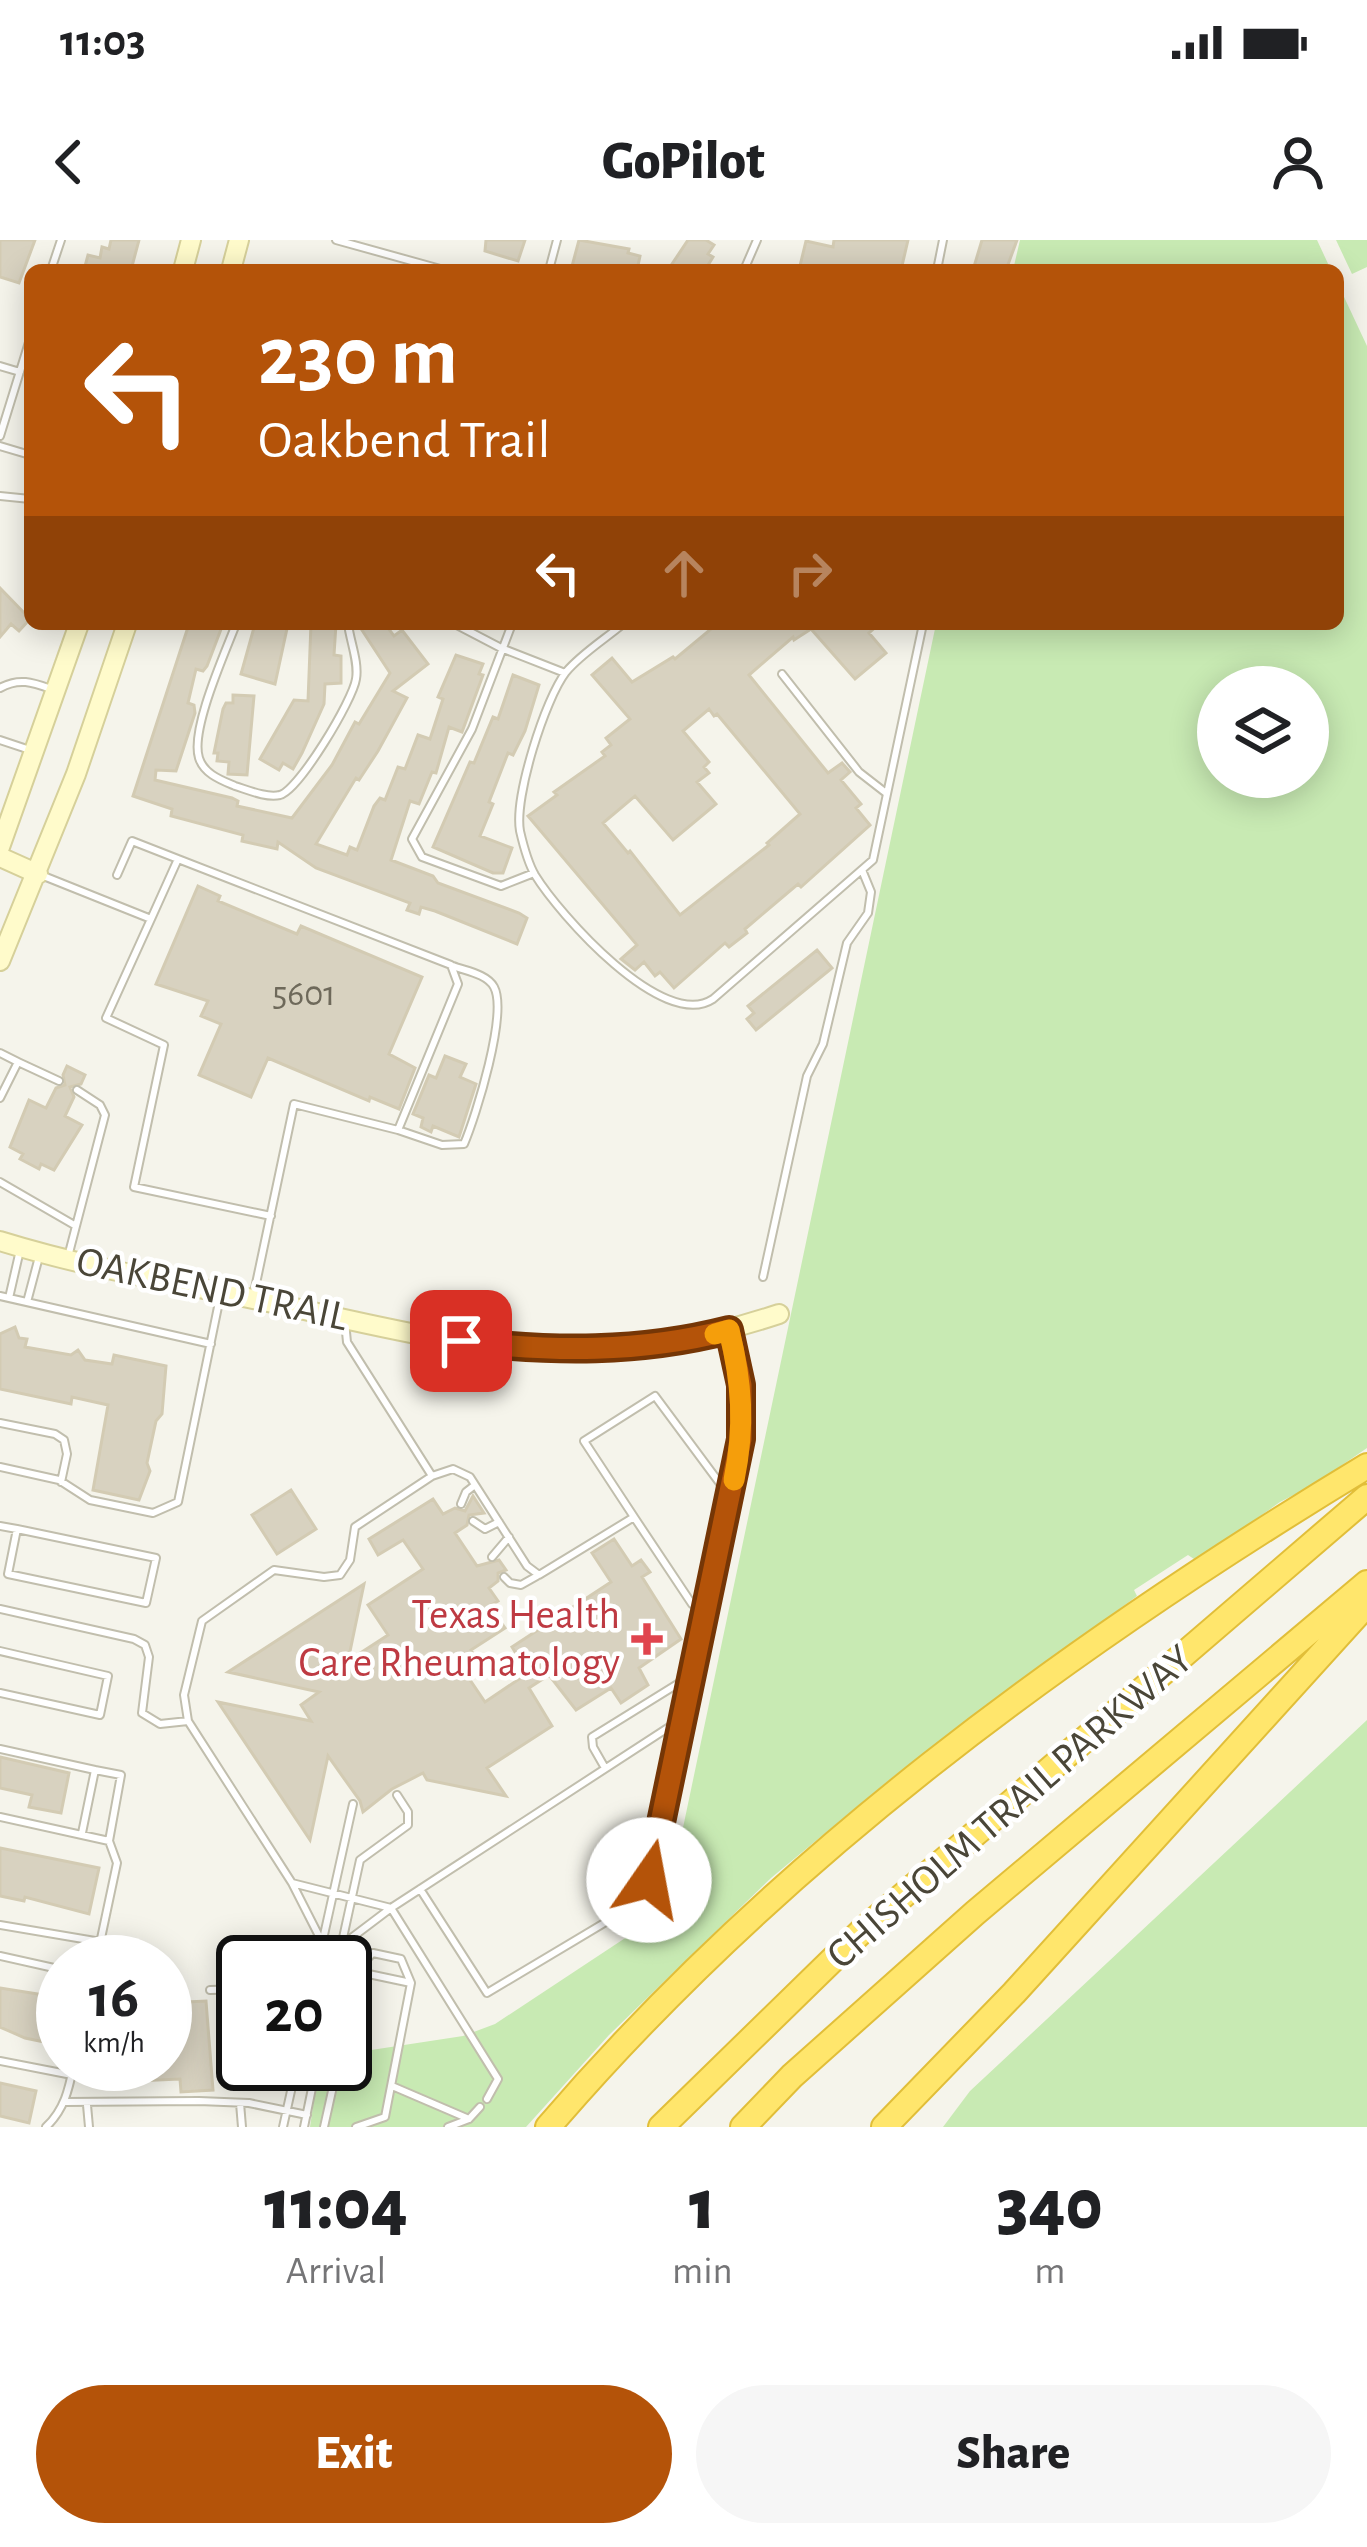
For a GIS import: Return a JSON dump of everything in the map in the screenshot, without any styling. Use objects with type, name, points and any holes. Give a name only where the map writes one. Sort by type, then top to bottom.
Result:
[{"type":"highway","points":[[548,2127],[712,1954],[902,1784],[1098,1642],[1367,1466]]},
{"type":"highway","name":"CHISHOLM TRAIL PARKWAY","points":[[661,2127],[863,1930],[1367,1497]]},
{"type":"highway","name":"CHISHOLM TRAIL PARKWAY","points":[[743,2127],[823,2048],[975,1913],[1367,1583]]},
{"type":"highway","points":[[884,2127],[1014,1993],[1367,1604]]},
{"type":"street","points":[[0,847],[77,630]]},
{"type":"street","points":[[0,961],[38,874],[125,630]]},
{"type":"street","points":[[0,857],[38,874]]},
{"type":"street","name":"OAKBEND TRAIL","points":[[0,1241],[461,1341],[583,1352],[657,1345],[779,1315]]},
{"type":"lane","points":[[336,240],[423,264]]},
{"type":"lane","points":[[374,250],[377,240]]},
{"type":"lane","points":[[0,436],[24,359]]},
{"type":"lane","points":[[0,367],[20,373]]},
{"type":"lane","points":[[234,630],[210,690],[199,758],[206,771],[221,780],[265,795],[281,795],[307,769],[352,692],[356,670],[349,630]]},
{"type":"lane","points":[[466,630],[565,673]]},
{"type":"lane","points":[[509,630],[472,729],[412,839],[422,857],[501,886],[534,873]]},
{"type":"lane","points":[[615,630],[565,673],[521,787],[520,831],[534,873],[603,957],[627,978],[692,1006],[713,999],[873,860],[921,630]]},
{"type":"lane","points":[[782,674],[860,772],[886,794]]},
{"type":"lane","points":[[0,688],[26,681],[58,691]]},
{"type":"lane","points":[[0,740],[36,752]]},
{"type":"lane","points":[[117,875],[132,841],[484,977],[494,987],[495,1024],[478,1110],[464,1144],[442,1145],[294,1104],[253,1299]]},
{"type":"lane","points":[[178,860],[106,1018],[164,1045],[134,1187],[271,1216]]},
{"type":"lane","points":[[763,1277],[807,1076],[823,1044],[847,943],[868,913],[871,892],[862,870]]},
{"type":"lane","points":[[38,874],[151,919]]},
{"type":"lane","points":[[398,1130],[458,984],[451,965]]},
{"type":"lane","points":[[0,1053],[59,1082]]},
{"type":"lane","points":[[0,1098],[18,1062]]},
{"type":"lane","points":[[68,1259],[105,1115],[100,1105],[77,1090]]},
{"type":"lane","points":[[0,1182],[76,1226]]},
{"type":"lane","points":[[30,1250],[5,1297],[211,1344]]},
{"type":"lane","points":[[27,1302],[30,1250]]},
{"type":"lane","points":[[0,1467],[62,1482],[90,1501],[153,1514],[178,1502],[221,1292]]},
{"type":"lane","points":[[345,1318],[347,1342],[432,1476]]},
{"type":"lane","points":[[420,1889],[487,1993],[641,1901],[741,1439],[743,1403],[729,1330]]},
{"type":"lane","points":[[706,1610],[692,1604],[584,1441],[655,1396],[730,1497]]},
{"type":"lane","points":[[0,1423],[64,1440],[67,1454],[62,1482]]},
{"type":"lane","points":[[320,1935],[188,1721],[184,1696],[198,1632],[210,1612],[274,1570],[340,1575],[350,1561],[355,1527],[445,1469],[462,1470],[538,1575]]},
{"type":"lane","points":[[461,1504],[475,1485]]},
{"type":"lane","points":[[504,1577],[521,1586],[634,1517]]},
{"type":"lane","points":[[472,1521],[485,1529],[499,1522]]},
{"type":"lane","points":[[0,1526],[17,1529],[156,1558],[146,1604],[8,1574],[17,1529]]},
{"type":"lane","points":[[492,1557],[509,1537]]},
{"type":"lane","points":[[0,1609],[146,1645],[149,1657],[142,1713],[160,1724],[188,1721]]},
{"type":"lane","points":[[0,1652],[108,1676],[100,1715],[0,1693]]},
{"type":"lane","points":[[605,1769],[592,1737],[692,1675]]},
{"type":"lane","points":[[356,1935],[683,1718]]},
{"type":"lane","points":[[0,1749],[121,1775],[110,1841],[117,1863],[102,1935]]},
{"type":"lane","points":[[82,1834],[95,1770]]},
{"type":"lane","points":[[343,1935],[360,1860],[408,1825],[408,1811],[397,1795]]},
{"type":"lane","points":[[324,1935],[353,1804]]},
{"type":"lane","points":[[0,1816],[110,1841]]},
{"type":"lane","points":[[292,1883],[391,1908],[498,2078],[487,2099]]},
{"type":"lane","points":[[0,1924],[61,1935]]},
{"type":"lane","points":[[356,2127],[385,2117],[411,1983],[400,1960],[372,1954]]},
{"type":"lane","points":[[0,1956],[36,1964]]},
{"type":"lane","points":[[372,1975],[411,1983]]},
{"type":"lane","points":[[210,1990],[216,1990]]},
{"type":"lane","points":[[0,2061],[36,2068]]},
{"type":"lane","points":[[392,2086],[469,2119]]},
{"type":"lane","points":[[46,2127],[67,2091]]},
{"type":"lane","points":[[284,2127],[291,2091]]},
{"type":"lane","points":[[304,2127],[312,2091]]},
{"type":"lane","points":[[325,2127],[332,2091]]},
{"type":"lane","points":[[64,2102],[240,2103],[307,2115]]},
{"type":"lane","points":[[240,2103],[242,2127]]},
{"type":"lane","points":[[87,2105],[89,2127]]},
{"type":"lane","points":[[448,2127],[469,2119],[480,2107]]},
{"type":"green space","points":[[1020,240],[1317,240],[1328,264],[1014,264]]},
{"type":"green space","points":[[1336,240],[1367,240],[1367,267],[1352,274]]},
{"type":"green space","points":[[1344,297],[1367,346],[1367,1448],[1197,1561],[1188,1555],[1134,1590],[1137,1596],[894,1776],[771,1878],[609,2035],[526,2127],[310,2127],[315,2091],[372,2091],[372,2050],[463,2036],[495,2024],[657,1917],[672,1880],[935,630],[1344,630]]},
{"type":"green space","points":[[1367,1720],[1367,2127],[943,2127],[970,2091]]},
{"type":"building","points":[[0,240],[35,240],[19,283],[0,277]]},
{"type":"building","points":[[111,240],[139,240],[133,264],[86,264],[88,255],[100,258],[102,247],[109,249]]},
{"type":"building","points":[[486,240],[525,240],[518,261],[485,251]]},
{"type":"building","points":[[579,240],[629,249],[628,253],[640,256],[638,264],[573,264]]},
{"type":"building","points":[[688,240],[714,245],[709,264],[672,264]]},
{"type":"building","points":[[834,240],[908,240],[902,264],[800,264],[806,241],[833,247]]},
{"type":"building","points":[[982,240],[1017,240],[1008,264],[975,264]]},
{"type":"building","points":[[0,588],[24,613],[24,626],[19,631],[11,624],[0,637]]},
{"type":"building","points":[[187,630],[221,630],[207,666],[203,671],[196,669],[188,703],[194,705],[195,713],[176,771],[156,770],[155,780],[292,818],[390,673],[362,630],[390,630],[394,636],[402,630],[428,664],[393,691],[407,698],[316,844],[347,855],[350,847],[357,850],[374,806],[380,798],[385,800],[398,767],[405,769],[418,735],[430,739],[443,699],[438,697],[456,655],[483,664],[462,732],[449,727],[436,773],[432,772],[419,804],[410,801],[391,860],[527,918],[517,944],[435,911],[421,907],[419,914],[407,910],[410,903],[316,868],[278,842],[277,849],[242,841],[243,835],[171,816],[172,809],[133,796]]},
{"type":"building","points":[[253,630],[287,630],[275,684],[241,674]]},
{"type":"building","points":[[311,630],[336,630],[334,655],[341,656],[341,683],[325,684],[324,704],[293,769],[283,763],[279,770],[260,759],[294,700],[308,701]]},
{"type":"building","points":[[710,630],[809,630],[793,637],[749,675],[828,773],[842,763],[850,772],[841,780],[861,804],[856,808],[870,825],[745,929],[747,933],[729,947],[725,943],[674,988],[644,962],[635,970],[621,959],[637,945],[528,816],[605,756],[602,752],[611,745],[606,738],[630,719],[592,675],[612,658],[632,682]],"holes":[[[709,709],[800,814],[769,845],[680,915],[603,823],[635,796],[673,840],[716,804],[697,782],[709,773],[704,767],[709,762],[683,731]]]},
{"type":"building","points":[[812,630],[872,630],[869,633],[886,653],[855,679]]},
{"type":"building","points":[[513,675],[539,685],[525,731],[513,755],[508,753],[480,836],[512,848],[503,873],[493,873],[433,847],[470,762],[474,763],[493,717],[498,719]]},
{"type":"building","points":[[233,695],[254,696],[247,775],[228,774],[229,762],[217,761],[218,753],[214,753],[223,709],[226,703],[233,703]]},
{"type":"building","points":[[198,886],[220,896],[218,901],[297,934],[301,926],[422,977],[389,1054],[415,1068],[399,1109],[268,1058],[251,1097],[199,1075],[221,1024],[201,1016],[208,1001],[156,984]]},
{"type":"building","points":[[817,950],[832,968],[756,1030],[747,1019],[754,1013],[748,1006]]},
{"type":"building","points":[[445,1056],[466,1064],[460,1077],[476,1084],[459,1137],[433,1126],[431,1132],[421,1127],[423,1118],[413,1114],[429,1075],[436,1078]]},
{"type":"building","points":[[67,1066],[85,1075],[81,1084],[70,1087],[74,1097],[65,1116],[82,1125],[54,1170],[41,1164],[39,1169],[10,1147],[29,1100],[46,1108],[56,1088],[65,1085]]},
{"type":"building","points":[[15,1327],[19,1338],[27,1339],[25,1347],[71,1355],[78,1350],[85,1360],[112,1364],[114,1355],[166,1366],[162,1414],[156,1421],[147,1463],[150,1471],[139,1500],[93,1490],[108,1405],[72,1397],[71,1404],[0,1389],[0,1334]]},
{"type":"building","points":[[291,1490],[316,1529],[277,1554],[252,1515]]},
{"type":"building","points":[[473,1496],[484,1513],[469,1515],[467,1525],[455,1533],[477,1566],[499,1560],[506,1570],[498,1573],[498,1581],[489,1588],[498,1601],[490,1606],[505,1628],[471,1650],[478,1663],[466,1674],[485,1702],[528,1673],[512,1647],[611,1582],[592,1553],[614,1539],[632,1566],[641,1560],[650,1572],[642,1577],[681,1639],[639,1668],[648,1685],[621,1703],[611,1688],[576,1710],[549,1675],[529,1688],[552,1726],[487,1768],[506,1796],[427,1780],[423,1773],[363,1812],[328,1756],[310,1840],[218,1702],[311,1721],[301,1705],[319,1692],[228,1672],[364,1584],[348,1661],[388,1635],[368,1605],[423,1569],[403,1540],[378,1555],[369,1539],[433,1499],[443,1514],[455,1508],[465,1511]]},
{"type":"building","points":[[0,1757],[69,1773],[61,1813],[29,1807],[32,1795],[0,1788]]},
{"type":"building","points":[[0,1848],[99,1868],[89,1914],[25,1897],[24,1901],[0,1896]]},
{"type":"building","points":[[0,1988],[36,1994],[36,2040],[0,2027]]},
{"type":"building","points":[[206,2001],[213,2090],[181,2092],[192,2091],[192,2002]]},
{"type":"building","points":[[0,2083],[36,2091],[29,2123],[0,2116]]},
{"type":"slow traffic","points":[[715,1334],[729,1330],[741,1385],[743,1421],[734,1480]]},
{"type":"place","name":"Texas Health Care Rheumatology","points":[[647,1639]]},
{"type":"route","points":[[461,1341],[583,1352],[657,1345],[729,1330],[743,1403],[741,1439],[649,1880]]}]
